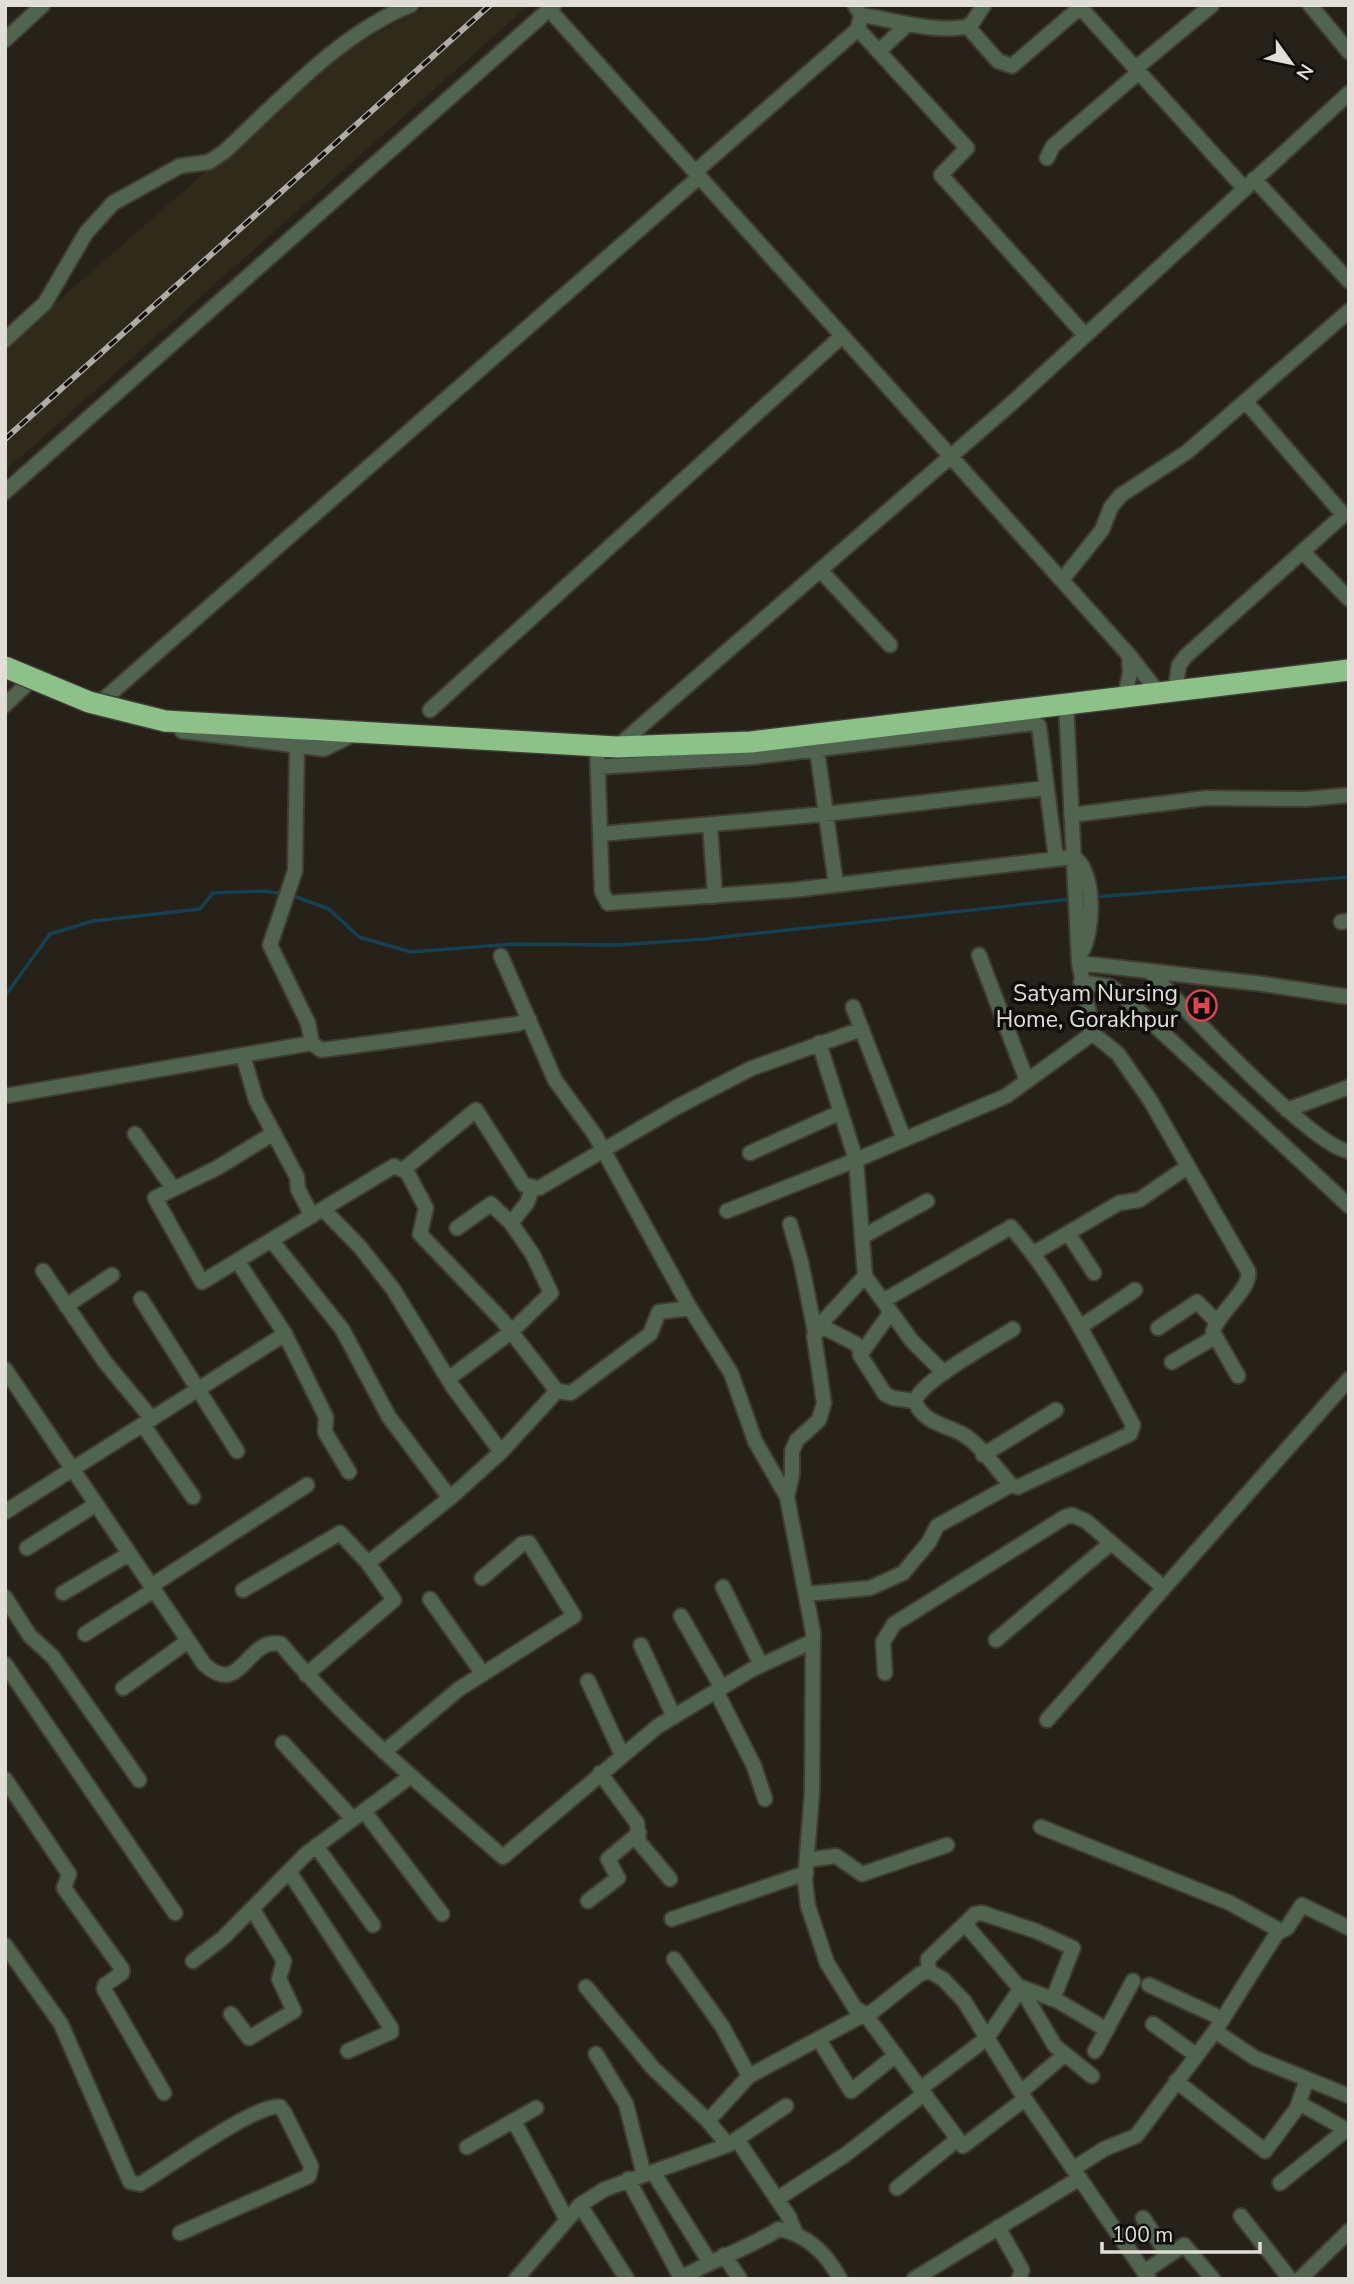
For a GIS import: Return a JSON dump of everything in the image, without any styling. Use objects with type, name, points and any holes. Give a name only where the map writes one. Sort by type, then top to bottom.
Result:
[{"type":"highway","points":[[5,667],[89,702],[165,722],[604,753],[929,728],[1066,703],[1349,670]]},
{"type":"street","points":[[5,40],[43,5]]},
{"type":"street","points":[[5,340],[45,303],[86,233],[113,203],[180,166],[209,162],[224,152],[341,45],[377,19],[411,5]]},
{"type":"street","points":[[858,16],[958,29],[967,26],[984,5]]},
{"type":"street","points":[[1047,158],[1053,146],[1212,5]]},
{"type":"street","points":[[1310,5],[1349,52]]},
{"type":"street","points":[[967,26],[998,61],[1012,66],[1082,6],[1137,70],[1349,281]]},
{"type":"street","points":[[5,492],[554,11],[697,175],[1129,655],[1166,691],[1186,656],[1342,514],[1246,402]]},
{"type":"street","points":[[92,710],[697,175],[858,16]]},
{"type":"street","points":[[858,16],[878,51],[967,148],[941,175],[1084,334]]},
{"type":"street","points":[[878,51],[908,24]]},
{"type":"street","points":[[1073,857],[836,885],[608,903],[602,892],[600,834],[604,753],[821,571],[952,456],[1349,93]]},
{"type":"street","points":[[1062,580],[1102,530],[1111,507],[1121,495],[1180,458],[1349,311]]},
{"type":"street","points":[[430,710],[842,336]]},
{"type":"street","points":[[1303,552],[1349,599]]},
{"type":"street","points":[[821,571],[890,645]]},
{"type":"street","points":[[1125,696],[1130,673],[1129,655]]},
{"type":"street","points":[[5,675],[92,710],[162,729],[324,748],[354,734]]},
{"type":"street","points":[[5,705],[26,685]]},
{"type":"street","points":[[1066,703],[1073,857],[1082,883],[1090,925],[1085,947],[1078,954]]},
{"type":"street","points":[[604,753],[686,763],[817,750],[929,728],[1035,723],[1039,726],[1056,859]]},
{"type":"street","points":[[297,745],[295,871],[270,945],[309,1023],[312,1043],[321,1050],[517,1024],[529,1019]]},
{"type":"street","points":[[817,750],[836,885]]},
{"type":"street","points":[[600,834],[825,814],[1047,788]]},
{"type":"street","points":[[1070,815],[1206,798],[1306,799],[1349,795]]},
{"type":"street","points":[[710,825],[715,896]]},
{"type":"street","points":[[1082,883],[1078,954],[1091,1032],[1118,1054],[1150,1100],[1250,1277],[1216,1330],[1172,1362]]},
{"type":"street","points":[[1078,954],[1151,973],[1263,984],[1349,997]]},
{"type":"street","points":[[979,955],[1027,1081]]},
{"type":"street","points":[[501,956],[555,1080],[605,1152],[691,1308],[731,1373],[755,1441],[787,1497],[813,1640],[813,1792],[807,1866],[808,1906],[827,1963],[855,2008],[864,2014],[963,2146],[1023,2095],[1064,2055]]},
{"type":"street","points":[[1151,973],[1287,1110],[1338,1149],[1349,1152]]},
{"type":"street","points":[[1081,982],[1111,987],[1121,994],[1349,1206]]},
{"type":"street","points":[[853,1007],[904,1139]]},
{"type":"street","points":[[403,1170],[475,1110],[524,1185],[532,1189],[539,1188],[752,1068],[862,1029]]},
{"type":"street","points":[[727,1211],[1006,1096],[1091,1032]]},
{"type":"street","points":[[5,1096],[312,1043]]},
{"type":"street","points":[[819,1043],[856,1160],[865,1276],[912,1341],[944,1373]]},
{"type":"street","points":[[243,1055],[256,1100],[297,1177],[298,1189],[318,1213],[360,1247],[393,1289],[448,1379],[501,1452]]},
{"type":"street","points":[[1287,1110],[1349,1087]]},
{"type":"street","points":[[750,1153],[841,1112]]},
{"type":"street","points":[[274,1133],[217,1168],[156,1196],[155,1200],[201,1280],[238,1262],[394,1166],[403,1170],[426,1208],[420,1234],[468,1282],[557,1391],[571,1393],[650,1334],[659,1312],[691,1308]]},
{"type":"street","points":[[135,1134],[173,1188]]},
{"type":"street","points":[[1034,1254],[1119,1203],[1139,1200],[1187,1167]]},
{"type":"street","points":[[511,1223],[527,1203],[532,1189]]},
{"type":"street","points":[[862,1237],[927,1201]]},
{"type":"street","points":[[448,1379],[511,1332],[551,1293],[533,1255],[511,1223],[491,1204],[457,1228]]},
{"type":"street","points":[[787,1497],[792,1475],[792,1451],[797,1440],[818,1420],[822,1412],[815,1332],[801,1262],[789,1224]]},
{"type":"street","points":[[915,1401],[885,1394],[861,1358],[861,1351],[887,1307],[1011,1227],[1034,1254],[1080,1327],[1133,1424],[1130,1434],[1018,1487],[1011,1485],[965,1436],[934,1423],[918,1409],[915,1401],[919,1392],[1013,1329]]},
{"type":"street","points":[[1068,1233],[1094,1273]]},
{"type":"street","points":[[272,1241],[342,1329],[389,1417],[450,1498]]},
{"type":"street","points":[[238,1262],[285,1334],[326,1417],[325,1432],[349,1472]]},
{"type":"street","points":[[43,1271],[147,1422],[193,1497]]},
{"type":"street","points":[[66,1306],[113,1275]]},
{"type":"street","points":[[815,1332],[865,1276]]},
{"type":"street","points":[[1080,1327],[1135,1290]]},
{"type":"street","points":[[141,1300],[237,1451]]},
{"type":"street","points":[[1158,1328],[1197,1302],[1216,1330],[1238,1376]]},
{"type":"street","points":[[815,1332],[825,1328],[856,1345],[861,1351]]},
{"type":"street","points":[[5,1511],[285,1334]]},
{"type":"street","points":[[5,1368],[71,1470],[204,1664],[216,1675],[233,1673],[272,1642],[281,1644],[306,1675],[384,1752],[506,1857],[600,1773],[674,1717],[761,1665],[813,1640]]},
{"type":"street","points":[[1047,1720],[1349,1379]]},
{"type":"street","points":[[368,1563],[450,1498],[501,1452],[557,1391]]},
{"type":"street","points":[[983,1455],[1056,1410]]},
{"type":"street","points":[[85,1634],[307,1485]]},
{"type":"street","points":[[806,1594],[870,1588],[895,1577],[913,1563],[937,1526],[1011,1485]]},
{"type":"street","points":[[27,1548],[95,1505]]},
{"type":"street","points":[[885,1673],[883,1642],[894,1623],[1066,1517],[1080,1517],[1164,1588]]},
{"type":"street","points":[[243,1590],[340,1533],[368,1563],[394,1600],[306,1675]]},
{"type":"street","points":[[384,1752],[459,1689],[568,1621],[574,1614],[529,1543],[522,1544],[482,1578]]},
{"type":"street","points":[[996,1640],[1111,1543]]},
{"type":"street","points":[[63,1593],[129,1554]]},
{"type":"street","points":[[723,1587],[761,1665]]},
{"type":"street","points":[[5,1597],[30,1636],[53,1657],[139,1780]]},
{"type":"street","points":[[430,1599],[483,1674]]},
{"type":"street","points":[[681,1616],[719,1689],[765,1799]]},
{"type":"street","points":[[123,1688],[188,1641]]},
{"type":"street","points":[[640,1645],[674,1717]]},
{"type":"street","points":[[5,1664],[174,1913]]},
{"type":"street","points":[[588,1681],[622,1755]]},
{"type":"street","points":[[283,1743],[359,1815],[442,1914]]},
{"type":"street","points":[[600,1773],[637,1823],[639,1842],[670,1879]]},
{"type":"street","points":[[192,1961],[223,1938],[316,1846],[411,1776]]},
{"type":"street","points":[[5,1779],[69,1874],[64,1888],[122,1969],[122,1973],[105,1985],[104,1989],[164,2093]]},
{"type":"street","points":[[1041,1827],[1230,1903],[1279,1932]]},
{"type":"street","points":[[588,1900],[617,1880],[618,1875],[608,1859],[639,1833]]},
{"type":"street","points":[[671,1919],[836,1856],[862,1874],[947,1844]]},
{"type":"street","points":[[316,1846],[373,1925]]},
{"type":"street","points":[[290,1873],[391,2028],[391,2032],[348,2051]]},
{"type":"street","points":[[917,2278],[1077,2173],[1104,2149],[1136,2136],[1219,2025],[1279,1932],[1287,1928],[1302,1905],[1349,1928]]},
{"type":"street","points":[[231,2014],[249,2038],[294,2011],[279,1979],[284,1961],[253,1910]]},
{"type":"street","points":[[929,1971],[928,1959],[965,1924],[982,1913],[1070,1944],[1073,1952],[1053,1999]]},
{"type":"street","points":[[965,1924],[1021,1988],[1050,2039],[1064,2055],[1092,2076]]},
{"type":"street","points":[[5,1945],[61,2024],[130,2182],[140,2184],[243,2119],[268,2108],[279,2107],[284,2112],[311,2166],[309,2176],[180,2232]]},
{"type":"street","points":[[674,1959],[722,2026],[749,2076]]},
{"type":"street","points":[[708,2121],[749,2076],[872,2012],[920,1974],[929,1971],[943,1979],[964,2001],[1023,2095],[1147,2275],[1181,2246],[1188,2247],[1213,2279]]},
{"type":"street","points":[[1095,2051],[1133,1981]]},
{"type":"street","points":[[1149,1985],[1219,2025],[1255,2058],[1349,2096]]},
{"type":"street","points":[[586,1987],[653,2068],[733,2143],[777,2199],[796,2234]]},
{"type":"street","points":[[1021,1988],[1053,1999],[1107,2030]]},
{"type":"street","points":[[777,2199],[845,2155],[987,2038],[1021,1988]]},
{"type":"street","points":[[1153,2024],[1196,2055]]},
{"type":"street","points":[[819,2040],[851,2091],[896,2055]]},
{"type":"street","points":[[596,2054],[625,2104],[649,2174],[709,2261]]},
{"type":"street","points":[[1176,2081],[1262,2150],[1267,2150],[1299,2104],[1307,2080]]},
{"type":"street","points":[[1280,2183],[1348,2131],[1299,2104]]},
{"type":"street","points":[[519,2278],[580,2205],[605,2189],[628,2179],[733,2143],[786,2106]]},
{"type":"street","points":[[467,2147],[536,2108]]},
{"type":"street","points":[[514,2121],[567,2220]]},
{"type":"street","points":[[897,2188],[958,2139]]},
{"type":"street","points":[[628,2179],[680,2278],[709,2261],[755,2244],[779,2229],[796,2234],[829,2257],[840,2279]]},
{"type":"street","points":[[580,2205],[627,2279]]},
{"type":"street","points":[[1241,2216],[1290,2279]]},
{"type":"street","points":[[1143,2218],[1168,2255]]},
{"type":"street","points":[[998,2227],[1022,2270],[1018,2279]]},
{"type":"street","points":[[1300,2279],[1349,2231]]},
{"type":"street","points":[[724,2255],[740,2279]]},
{"type":"shaded area","points":[[430,5],[529,5],[5,471],[5,347],[348,48]]},
{"type":"waterway","points":[[1094,897],[1349,877]]},
{"type":"waterway","points":[[5,996],[50,934],[93,921],[200,909],[213,893],[265,891],[283,894]]},
{"type":"waterway","points":[[291,895],[329,909],[359,937],[411,952],[512,944],[617,945],[705,939],[1072,899]]},
{"type":"railway","points":[[5,439],[490,5]]},
{"type":"place","name":"Satyam Nursing Home, Gorakhpur","points":[[1201,1006]]}]
